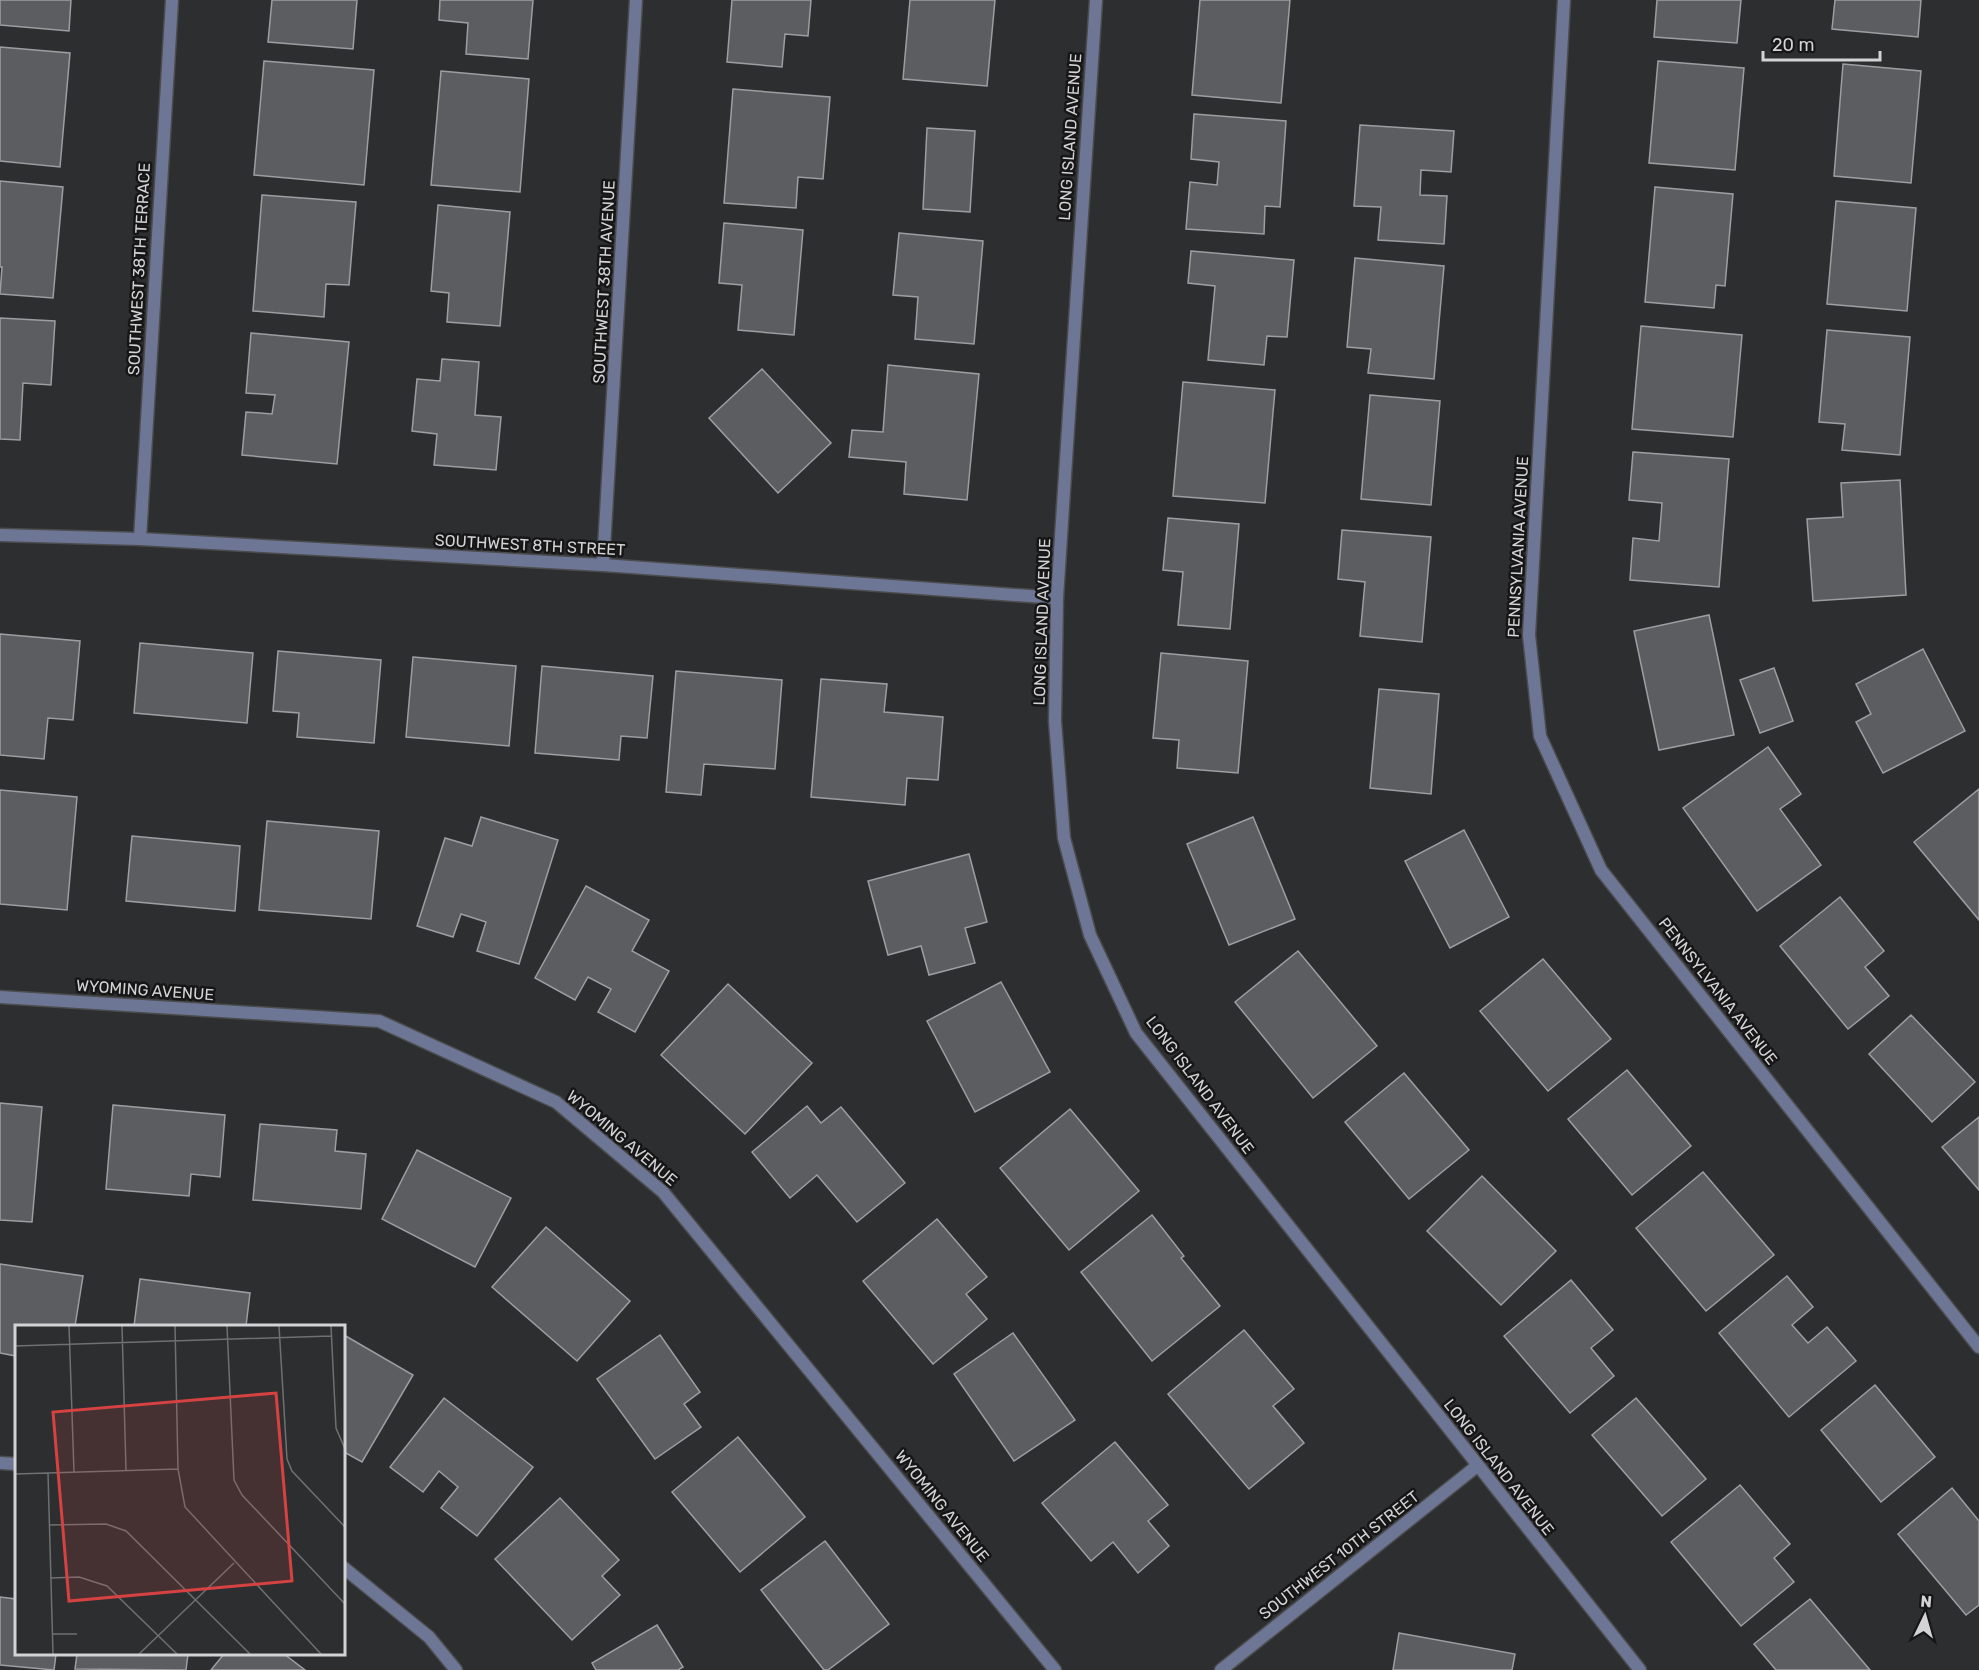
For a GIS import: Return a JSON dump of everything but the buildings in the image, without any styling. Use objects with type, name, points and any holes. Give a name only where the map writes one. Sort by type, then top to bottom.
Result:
[{"type":"street","name":"SOUTHWEST 38TH TERRACE","points":[[140,539],[172,0]]},
{"type":"street","name":"SOUTHWEST 38TH AVENUE","points":[[603,565],[636,0]]},
{"type":"street","name":"LONG ISLAND AVENUE","points":[[1096,0],[1057,598],[1055,721],[1064,838],[1090,935],[1136,1033],[1640,1670]]},
{"type":"street","name":"PENNSYLVANIA AVENUE","points":[[1564,0],[1529,635],[1540,736],[1601,870],[1979,1347]]},
{"type":"street","name":"SOUTHWEST 8TH STREET","points":[[0,535],[140,539],[603,565],[1057,598]]},
{"type":"street","name":"WYOMING AVENUE","points":[[0,997],[379,1021],[556,1102],[663,1192],[1055,1670]]},
{"type":"street","points":[[0,1463],[15,1464]]},
{"type":"street","name":"SOUTHWEST 10TH STREET","points":[[1221,1670],[1477,1466]]},
{"type":"street","points":[[345,1569],[429,1637],[456,1670]]}]
